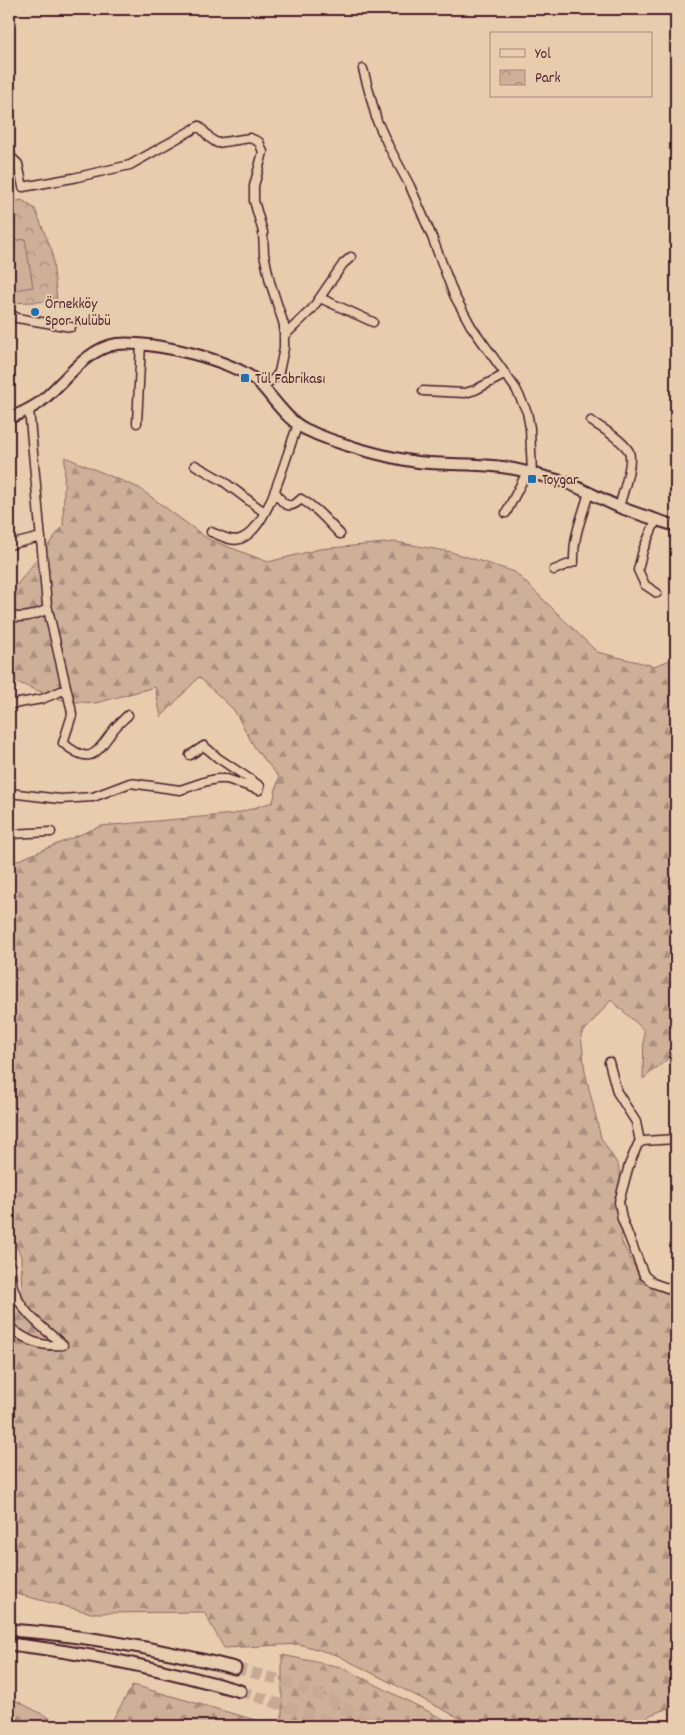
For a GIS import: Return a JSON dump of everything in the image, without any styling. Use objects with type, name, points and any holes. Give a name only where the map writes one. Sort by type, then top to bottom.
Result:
[{"type":"highway","points":[[9,1630],[133,1645],[173,1652],[235,1668]]},
{"type":"highway","points":[[9,1644],[54,1649],[168,1671],[240,1691]]},
{"type":"main road","points":[[9,418],[40,402],[92,354],[112,345],[141,344],[166,346],[240,370],[259,383],[298,425],[340,442],[371,452],[416,462],[499,466],[549,477],[589,492],[619,507],[676,526]]},
{"type":"street","points":[[363,69],[377,121],[429,228],[454,295],[471,326],[516,389],[527,412],[530,428],[530,473],[506,513]]},
{"type":"street","points":[[9,155],[18,164],[22,187],[130,165],[199,126],[217,143],[250,138],[259,142],[263,152],[254,186],[254,201],[263,232],[264,254],[270,282],[284,325],[284,348],[279,372],[274,379],[259,383]]},
{"type":"street","points":[[284,336],[291,331],[320,298],[343,264],[350,258]]},
{"type":"street","points":[[320,298],[373,322]]},
{"type":"street","points":[[9,313],[17,318],[71,326]]},
{"type":"street","points":[[136,423],[141,344]]},
{"type":"street","points":[[423,391],[465,393],[506,374]]},
{"type":"street","points":[[29,409],[48,610],[72,716],[63,742],[82,755],[93,754],[128,715]]},
{"type":"street","points":[[591,421],[624,445],[630,454],[627,479],[619,507]]},
{"type":"street","points":[[211,532],[229,539],[238,540],[257,526],[275,491],[291,440],[298,425]]},
{"type":"street","points":[[195,465],[223,481],[264,512]]},
{"type":"street","points":[[275,491],[284,504],[297,503],[301,499],[306,502],[320,512],[340,534]]},
{"type":"street","points":[[554,570],[574,562],[577,530],[589,492]]},
{"type":"street","points":[[656,520],[643,550],[638,570],[646,585],[657,593]]},
{"type":"street","points":[[9,544],[41,537]]},
{"type":"street","points":[[9,616],[19,618],[36,615],[48,610]]},
{"type":"street","points":[[9,703],[42,699],[66,689]]},
{"type":"street","points":[[9,793],[60,799],[94,797],[130,783],[180,790],[217,779],[227,780],[259,790],[260,786],[218,758],[204,746],[190,755]]},
{"type":"street","points":[[9,834],[51,832]]},
{"type":"street","points":[[609,1062],[617,1092],[636,1122],[640,1142]]},
{"type":"street","points":[[676,1139],[640,1142],[636,1147],[620,1194],[620,1210],[644,1275],[653,1283],[676,1291]]},
{"type":"street","points":[[9,1263],[13,1288],[19,1302],[30,1315],[63,1345],[47,1346],[33,1342],[9,1327]]},
{"type":"green space","points":[[22,200],[35,209],[52,251],[57,301],[9,303],[9,203]]},
{"type":"green space","points":[[25,239],[33,287],[9,291],[9,242]]},
{"type":"green space","points":[[65,457],[139,488],[208,539],[268,562],[320,549],[396,542],[451,552],[515,572],[597,652],[654,666],[676,658],[676,1052],[643,1079],[644,1030],[611,1000],[581,1035],[585,1072],[601,1138],[618,1165],[625,1198],[621,1240],[643,1284],[676,1285],[676,1705],[650,1715],[640,1726],[475,1726],[337,1655],[299,1644],[224,1648],[204,1612],[91,1613],[9,1592],[9,1333],[22,1304],[21,1257],[9,1226],[9,864],[101,826],[234,814],[273,802],[279,777],[255,748],[234,710],[199,677],[161,717],[155,687],[96,703],[65,701],[16,682],[9,655],[9,595],[63,526]]},
{"type":"green space","points":[[282,1655],[341,1667],[457,1726],[282,1726]]},
{"type":"green space","points":[[133,1685],[276,1726],[109,1726]]},
{"type":"green space","points":[[9,1697],[65,1726],[9,1726]]},
{"type":"tunnel","points":[[235,1668],[284,1681],[328,1699],[377,1726]]},
{"type":"tunnel","points":[[240,1691],[319,1717],[337,1726]]},
{"type":"place","name":"Örnekköy Spor Kulübü","points":[[35,312]]},
{"type":"place","name":"Tül Fabrikası","points":[[245,378]]},
{"type":"place","name":"Toygar","points":[[532,479]]}]
